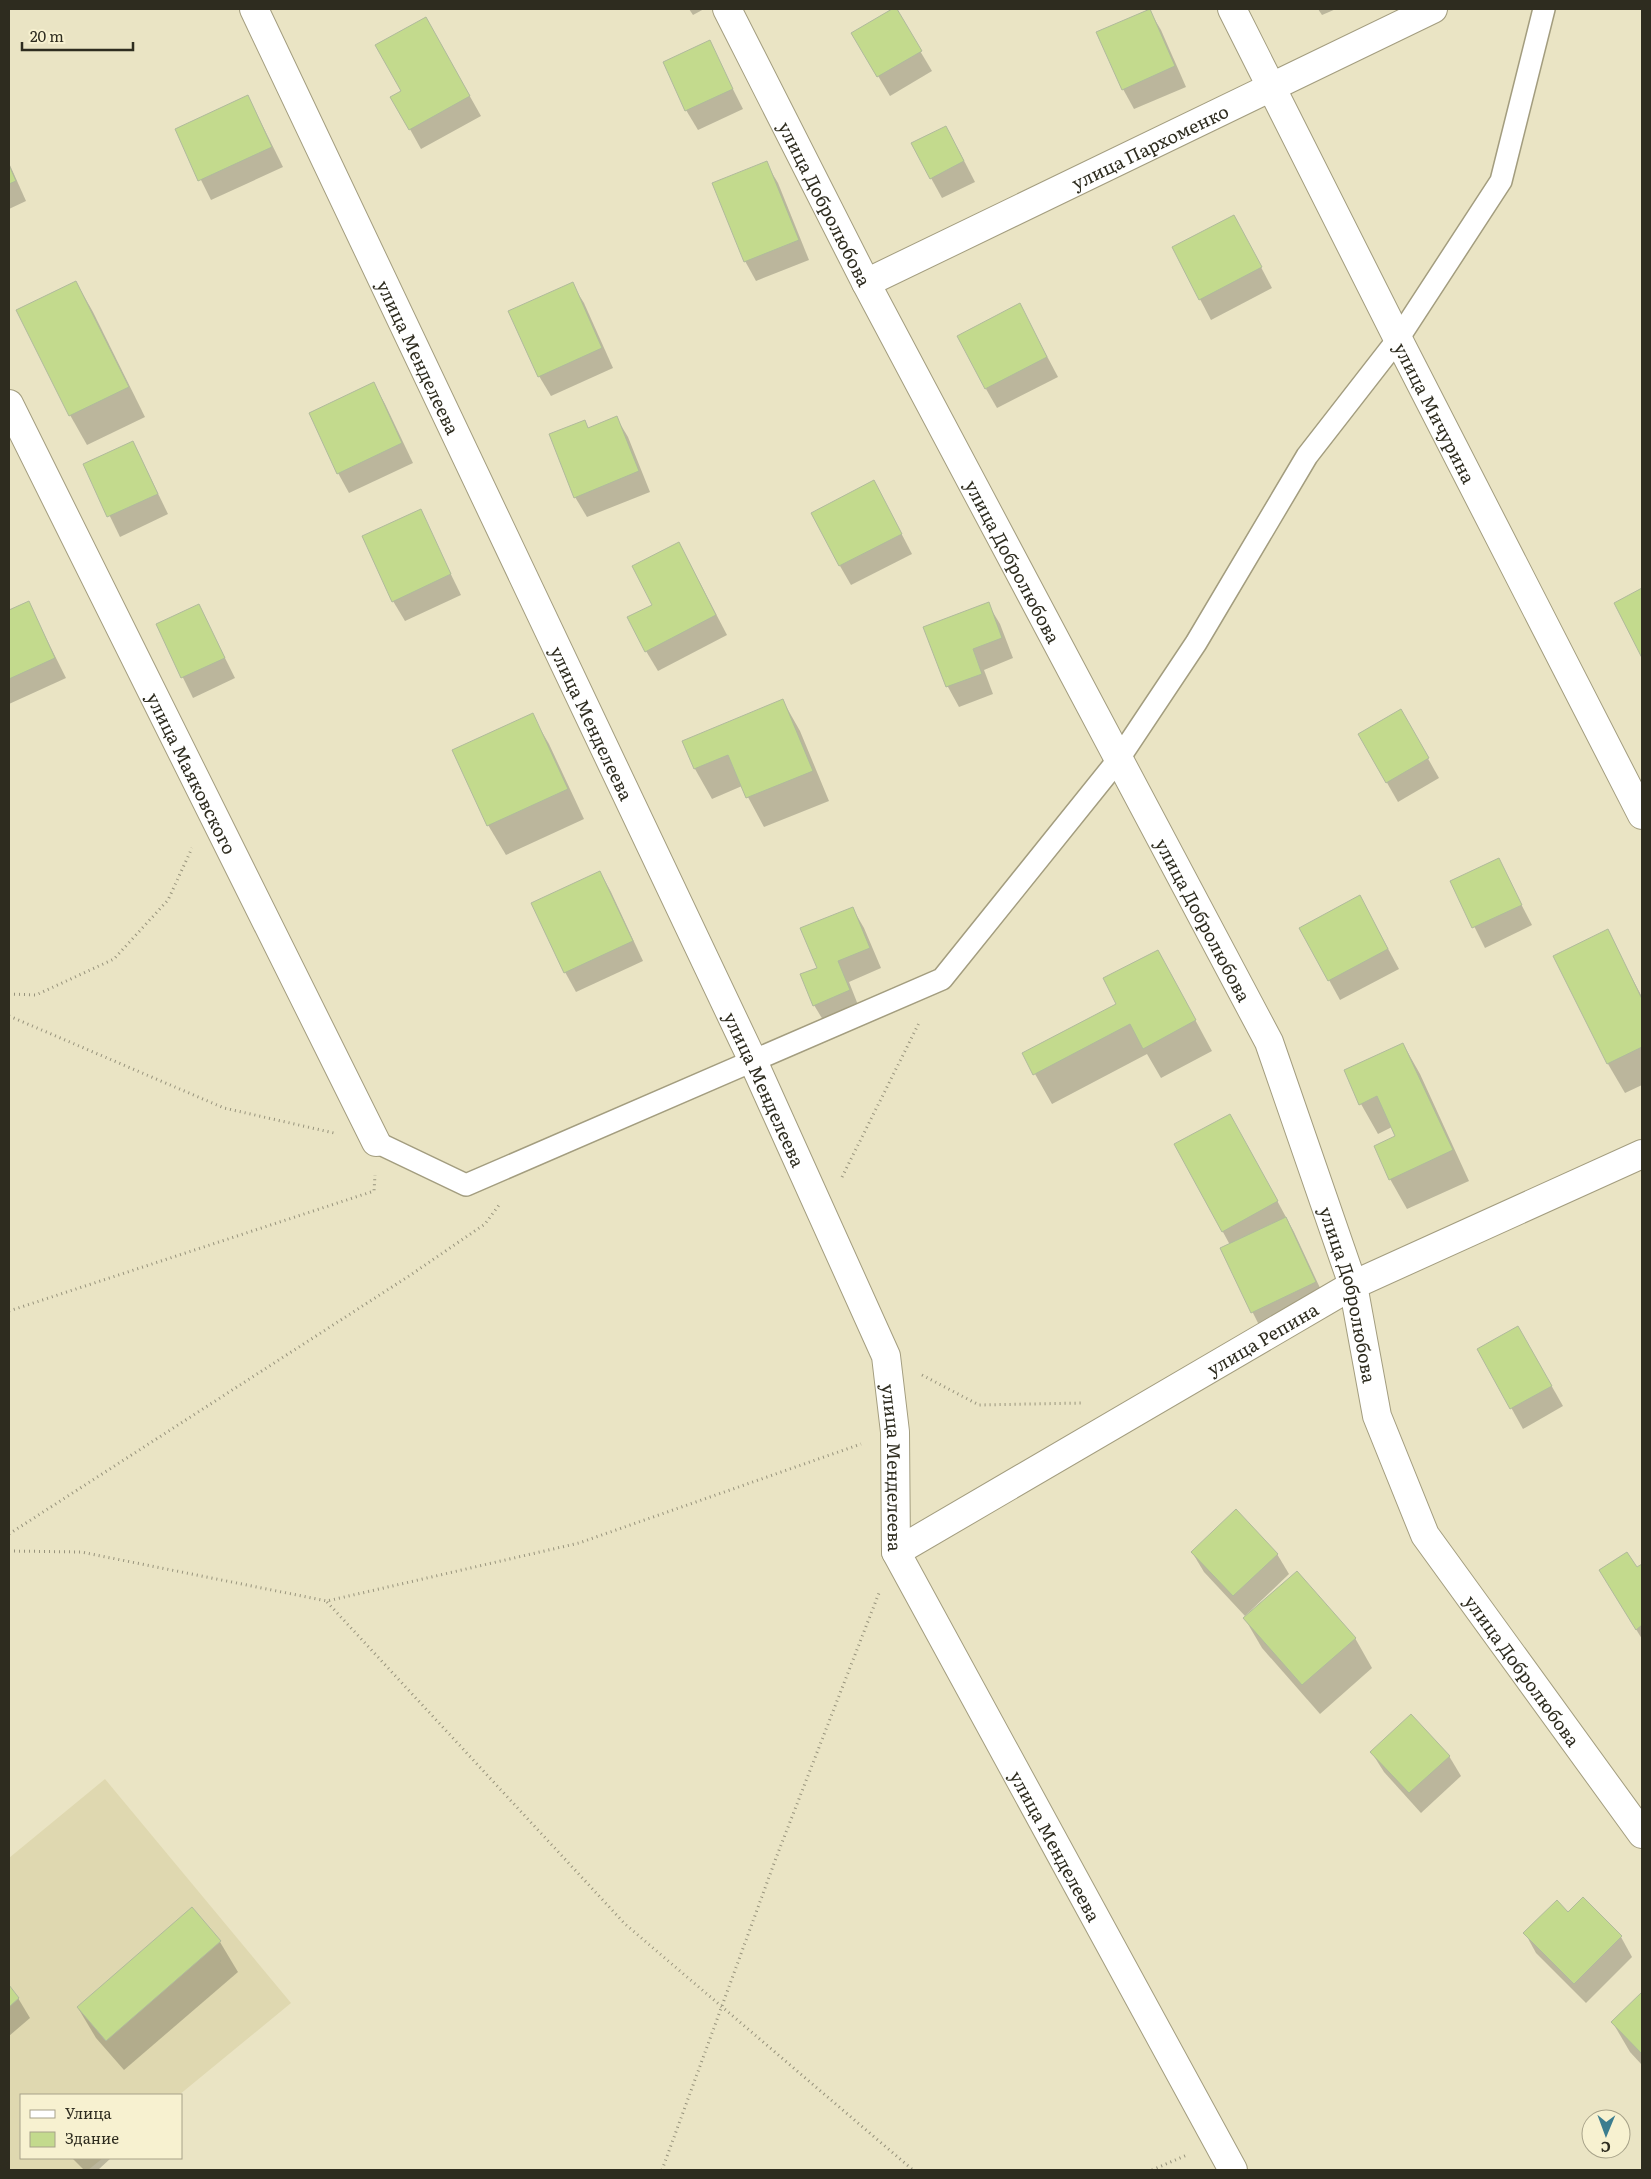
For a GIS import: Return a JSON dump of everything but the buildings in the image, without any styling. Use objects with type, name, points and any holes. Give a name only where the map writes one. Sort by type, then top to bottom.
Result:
[{"type":"street","name":"улица Менделеева","points":[[254,9],[753,1060],[886,1356],[895,1432],[896,1552],[1233,2170]]},
{"type":"street","name":"улица Добролюбова","points":[[727,9],[866,283],[1269,1042],[1353,1285],[1377,1416],[1426,1534],[1642,1834]]},
{"type":"street","name":"улица Мичурина","points":[[1232,9],[1398,339],[1642,815]]},
{"type":"street","name":"улица Пархоменко","points":[[866,283],[1433,9]]},
{"type":"street","name":"улица Маяковского","points":[[9,404],[376,1142]]},
{"type":"street","name":"улица Репина","points":[[896,1552],[1353,1285],[1642,1154]]},
{"type":"lane","points":[[376,1142],[466,1185],[942,979],[1118,760],[1196,643],[1307,456],[1398,339],[1501,181],[1544,9]]},
{"type":"path","points":[[9,994],[36,995],[114,959],[168,900],[210,809]]},
{"type":"path","points":[[823,1215],[942,979]]},
{"type":"path","points":[[9,1016],[224,1108],[376,1142],[374,1191],[9,1312]]},
{"type":"path","points":[[9,1534],[409,1276],[486,1224],[503,1201]]},
{"type":"path","points":[[886,1356],[979,1405],[1085,1403]]},
{"type":"path","points":[[9,1551],[81,1552],[327,1601],[578,1543],[895,1432]]},
{"type":"path","points":[[662,2170],[776,1858],[896,1552]]},
{"type":"path","points":[[327,1601],[625,1924],[913,2170]]},
{"type":"shaded area","points":[[105,1779],[291,2003],[180,2094],[20,2094],[20,2159],[102,2159],[88,2170],[9,2170],[9,1858]]}]
